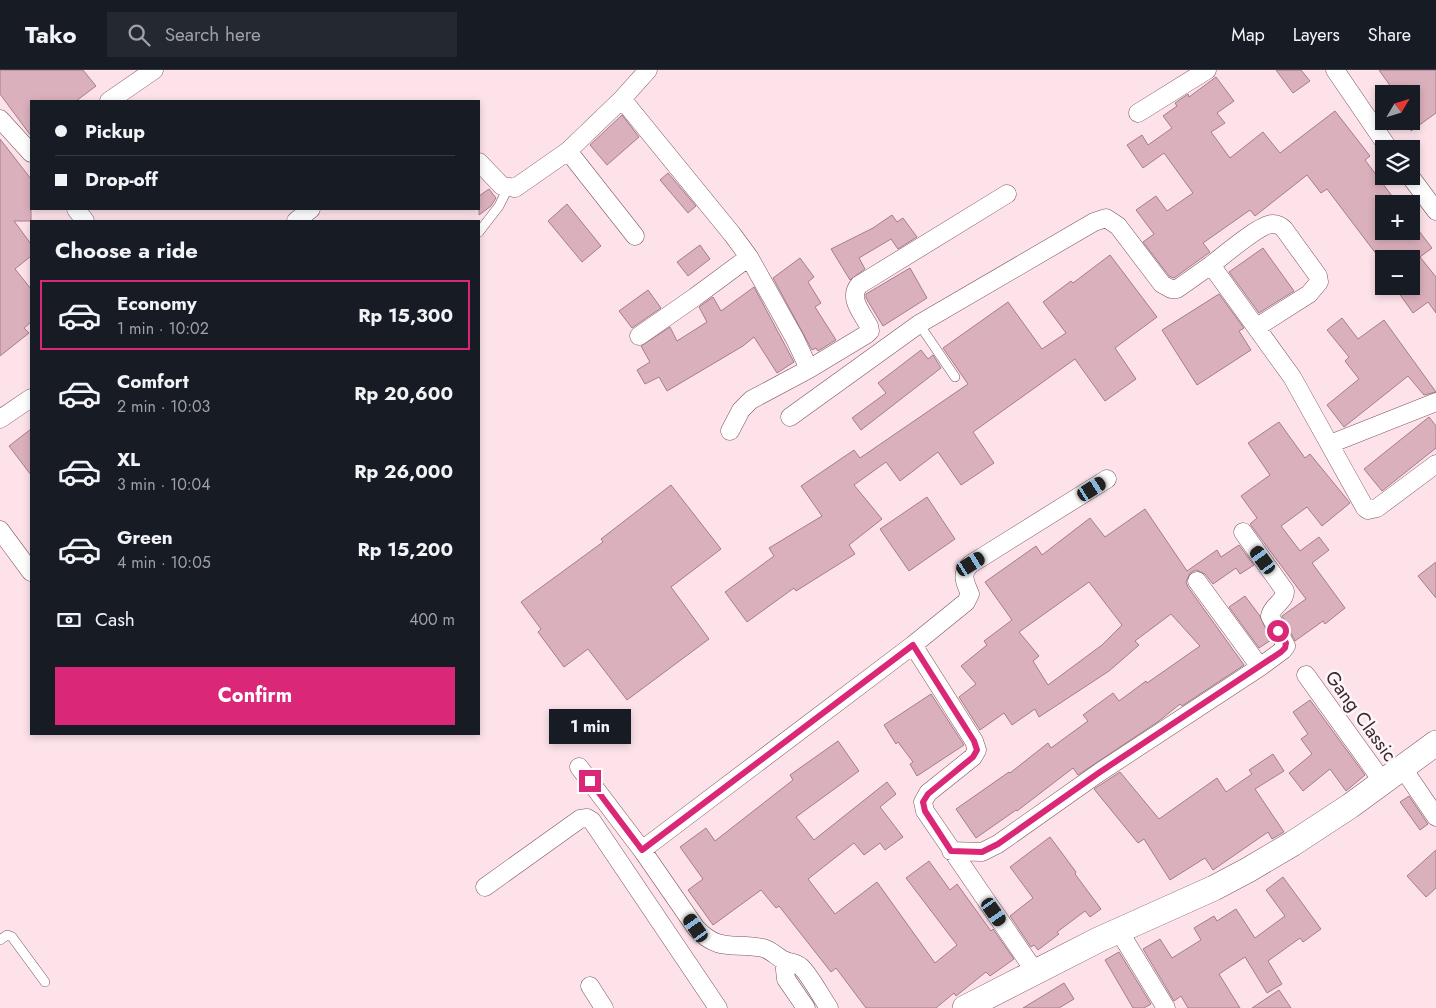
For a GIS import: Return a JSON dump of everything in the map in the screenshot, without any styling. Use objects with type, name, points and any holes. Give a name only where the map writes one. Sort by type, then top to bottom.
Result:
[{"type":"street","points":[[110,100],[154,70]]},
{"type":"street","points":[[480,163],[502,186],[515,188],[568,150],[622,99],[648,70]]},
{"type":"street","points":[[1138,112],[1207,70]]},
{"type":"street","points":[[1335,70],[1383,140]]},
{"type":"street","points":[[622,99],[749,257],[795,338],[808,369]]},
{"type":"street","points":[[0,119],[30,152]]},
{"type":"street","points":[[568,150],[635,236]]},
{"type":"street","points":[[1417,185],[1436,211]]},
{"type":"street","points":[[730,431],[741,410],[751,400],[808,369],[870,331],[854,297],[855,290],[859,285],[1007,194]]},
{"type":"street","points":[[297,220],[311,210]]},
{"type":"street","points":[[790,417],[919,324],[1094,222],[1106,218],[1118,226],[1162,284],[1177,289],[1268,224],[1276,224],[1284,229],[1318,276],[1319,282],[1309,294],[1257,327]]},
{"type":"street","points":[[638,336],[749,257]]},
{"type":"street","points":[[1211,265],[1292,377],[1361,504],[1368,510],[1377,508],[1436,464]]},
{"type":"street","points":[[0,418],[30,399]]},
{"type":"street","points":[[1330,444],[1436,402]]},
{"type":"street","points":[[642,850],[913,645],[968,600],[970,594],[963,577],[966,568],[971,564],[1107,479]]},
{"type":"street","points":[[0,530],[30,571]]},
{"type":"street","points":[[951,851],[982,852],[998,844],[1100,772],[1283,650],[1286,646],[1270,616],[1272,610],[1286,595],[1284,589],[1243,532]]},
{"type":"street","points":[[1197,581],[1260,667]]},
{"type":"street","points":[[913,645],[974,741],[977,750],[973,757],[928,794],[923,802],[925,811],[1036,973]]},
{"type":"street","name":"Gang Classic","points":[[1306,675],[1392,775],[1436,816]]},
{"type":"street","points":[[974,1006],[1075,952],[1214,888],[1248,870],[1329,820],[1436,743]]},
{"type":"street","points":[[579,767],[642,850],[703,936],[720,945],[770,950],[784,960],[801,967],[829,1008]]},
{"type":"street","points":[[485,887],[580,819],[587,818],[592,821],[617,856],[718,1008]]},
{"type":"street","points":[[1119,931],[1166,1008]]},
{"type":"street","points":[[784,960],[786,980],[806,1008]]},
{"type":"street","points":[[590,986],[604,1008]]},
{"type":"lane","points":[[480,231],[499,206],[508,188]]},
{"type":"lane","points":[[919,324],[955,377]]},
{"type":"lane","points":[[0,940],[7,935],[12,937],[45,982]]},
{"type":"building","points":[[0,70],[83,70],[96,86],[77,100],[30,100],[30,135],[0,94]]},
{"type":"building","points":[[1276,70],[1301,70],[1310,81],[1293,93]]},
{"type":"building","points":[[1379,70],[1436,70],[1436,113],[1420,125],[1420,85],[1390,85]]},
{"type":"building","points":[[1216,77],[1234,101],[1217,113],[1225,123],[1211,132],[1230,158],[1263,132],[1280,153],[1335,111],[1370,156],[1365,160],[1375,173],[1375,185],[1384,185],[1391,195],[1375,195],[1375,240],[1420,240],[1420,232],[1432,248],[1420,257],[1420,250],[1375,250],[1375,252],[1327,189],[1321,193],[1307,175],[1255,216],[1250,210],[1203,243],[1210,252],[1174,278],[1169,276],[1143,242],[1154,234],[1136,210],[1156,196],[1167,211],[1193,193],[1164,153],[1143,168],[1127,145],[1142,135],[1148,145],[1172,128],[1163,116],[1177,106],[1175,103],[1188,94],[1189,97]]},
{"type":"building","points":[[622,115],[639,137],[607,165],[590,145]]},
{"type":"building","points":[[0,139],[30,178],[31,220],[14,221],[30,243],[30,257],[15,269],[30,288],[30,323],[24,328],[29,333],[0,356]]},
{"type":"building","points":[[668,173],[696,206],[688,213],[660,180]]},
{"type":"building","points":[[489,189],[496,198],[491,206],[479,215],[480,210],[480,195]]},
{"type":"building","points":[[567,204],[601,246],[582,262],[548,221]]},
{"type":"building","points":[[892,215],[897,222],[903,218],[917,237],[898,249],[891,239],[859,258],[865,269],[850,280],[831,249],[873,228]]},
{"type":"building","points":[[700,245],[710,259],[688,276],[677,262]]},
{"type":"building","points":[[1263,248],[1294,291],[1259,313],[1229,272]]},
{"type":"building","points":[[1110,255],[1157,317],[1115,348],[1136,379],[1105,401],[1075,359],[973,432],[994,463],[961,485],[938,452],[900,481],[886,462],[854,485],[882,519],[849,545],[855,554],[796,591],[794,588],[747,622],[725,592],[774,556],[769,548],[822,516],[801,486],[854,450],[860,458],[968,384],[943,348],[1008,302],[1042,349],[1066,333],[1043,302],[1071,281],[1073,283]]},
{"type":"building","points":[[1420,257],[1436,277],[1436,313],[1428,302],[1413,313],[1400,295],[1420,295]]},
{"type":"building","points":[[800,258],[814,277],[808,282],[821,303],[815,307],[836,340],[818,351],[816,348],[812,350],[773,278]]},
{"type":"building","points":[[910,268],[927,298],[883,326],[866,298],[866,294]]},
{"type":"building","points":[[754,287],[794,362],[777,373],[754,337],[743,346],[667,391],[659,377],[645,384],[637,370],[650,362],[641,346],[670,327],[677,341],[707,322],[699,307],[713,297],[721,311]]},
{"type":"building","points":[[648,290],[661,308],[632,328],[619,311]]},
{"type":"building","points":[[1219,294],[1244,328],[1239,331],[1251,350],[1197,385],[1162,330]]},
{"type":"building","points":[[1342,318],[1358,339],[1384,320],[1436,392],[1424,395],[1408,376],[1344,427],[1327,405],[1359,379],[1345,361],[1349,357],[1327,330]]},
{"type":"building","points":[[921,350],[928,359],[933,355],[941,368],[861,430],[852,418],[886,393],[878,383]]},
{"type":"building","points":[[1429,417],[1436,426],[1436,448],[1382,491],[1364,469]]},
{"type":"building","points":[[1279,422],[1305,458],[1310,454],[1350,503],[1322,526],[1307,507],[1281,526],[1300,551],[1319,537],[1329,550],[1312,563],[1345,608],[1325,624],[1323,621],[1295,641],[1282,616],[1306,599],[1250,524],[1257,518],[1241,496],[1270,475],[1248,443]]},
{"type":"building","points":[[30,430],[30,474],[9,446]]},
{"type":"building","points":[[671,485],[721,549],[671,587],[709,639],[627,700],[588,649],[564,667],[538,632],[541,629],[521,602],[603,542],[601,539]]},
{"type":"building","points":[[927,497],[955,539],[909,571],[880,529]]},
{"type":"building","points":[[1145,509],[1187,571],[1217,550],[1221,557],[1239,545],[1254,565],[1240,574],[1236,568],[1213,584],[1205,574],[1196,570],[1190,573],[1186,582],[1244,665],[1182,706],[1180,704],[1159,721],[1078,775],[1073,768],[1017,811],[976,838],[956,809],[1010,773],[1048,743],[1051,748],[1088,721],[1083,715],[1113,693],[1119,701],[1200,646],[1171,614],[1135,641],[1139,645],[1109,671],[1039,717],[1035,709],[1012,725],[1004,713],[980,730],[959,697],[976,684],[961,666],[987,645],[984,641],[1012,620],[985,582],[1036,546],[1042,555],[1090,518],[1105,537]],"holes":[[[1089,582],[1122,625],[1102,645],[1048,685],[1033,661],[1039,656],[1019,632]]]},
{"type":"building","points":[[1436,562],[1436,598],[1418,576]]},
{"type":"building","points":[[1245,596],[1260,616],[1271,640],[1259,648],[1229,607]]},
{"type":"building","points":[[931,694],[964,745],[917,776],[910,764],[913,762],[898,742],[896,744],[884,725]]},
{"type":"building","points":[[1310,700],[1365,775],[1346,791],[1330,769],[1303,791],[1289,773],[1312,754],[1301,739],[1308,734],[1293,712]]},
{"type":"building","points":[[838,741],[859,771],[796,817],[814,840],[887,782],[896,794],[880,807],[903,837],[885,850],[880,843],[864,855],[854,843],[808,879],[835,914],[877,882],[935,963],[957,945],[906,878],[929,861],[950,890],[957,884],[1014,959],[990,976],[986,972],[956,996],[954,993],[936,1008],[866,1008],[836,968],[831,972],[779,906],[776,908],[761,890],[713,925],[688,890],[703,879],[680,847],[706,828],[715,841],[793,780],[790,775]]},
{"type":"building","points":[[1273,754],[1284,771],[1255,789],[1284,832],[1272,839],[1268,832],[1213,870],[1205,858],[1170,880],[1144,839],[1138,843],[1094,789],[1120,772],[1159,819],[1217,778],[1226,792],[1252,774],[1249,770]]},
{"type":"building","points":[[1409,796],[1428,824],[1420,830],[1400,802]]},
{"type":"building","points":[[1050,837],[1101,909],[1090,917],[1085,911],[1057,932],[1059,934],[1038,950],[1034,945],[1031,947],[1010,916],[1033,898],[1010,867]]},
{"type":"building","points":[[1436,850],[1436,888],[1426,897],[1407,876]]},
{"type":"building","points":[[1283,877],[1321,929],[1303,942],[1300,938],[1268,961],[1282,984],[1267,993],[1245,957],[1219,974],[1240,1008],[1188,1008],[1181,996],[1174,1001],[1143,949],[1160,939],[1172,958],[1201,940],[1194,928],[1214,916],[1217,921],[1236,909],[1255,938],[1285,916],[1266,890]]},
{"type":"building","points":[[1119,952],[1151,1004],[1144,1008],[1133,1008],[1105,960]]},
{"type":"building","points":[[1064,983],[1074,999],[1059,1008],[1023,1008]]},
{"type":"building","points":[[1279,990],[1291,1008],[1252,1008]]},
{"type":"route","points":[[590,781],[642,850],[913,645],[974,741],[977,750],[973,757],[928,794],[923,802],[925,811],[951,851],[982,852],[998,844],[1100,772],[1281,652],[1285,648],[1286,643],[1278,631]]}]
